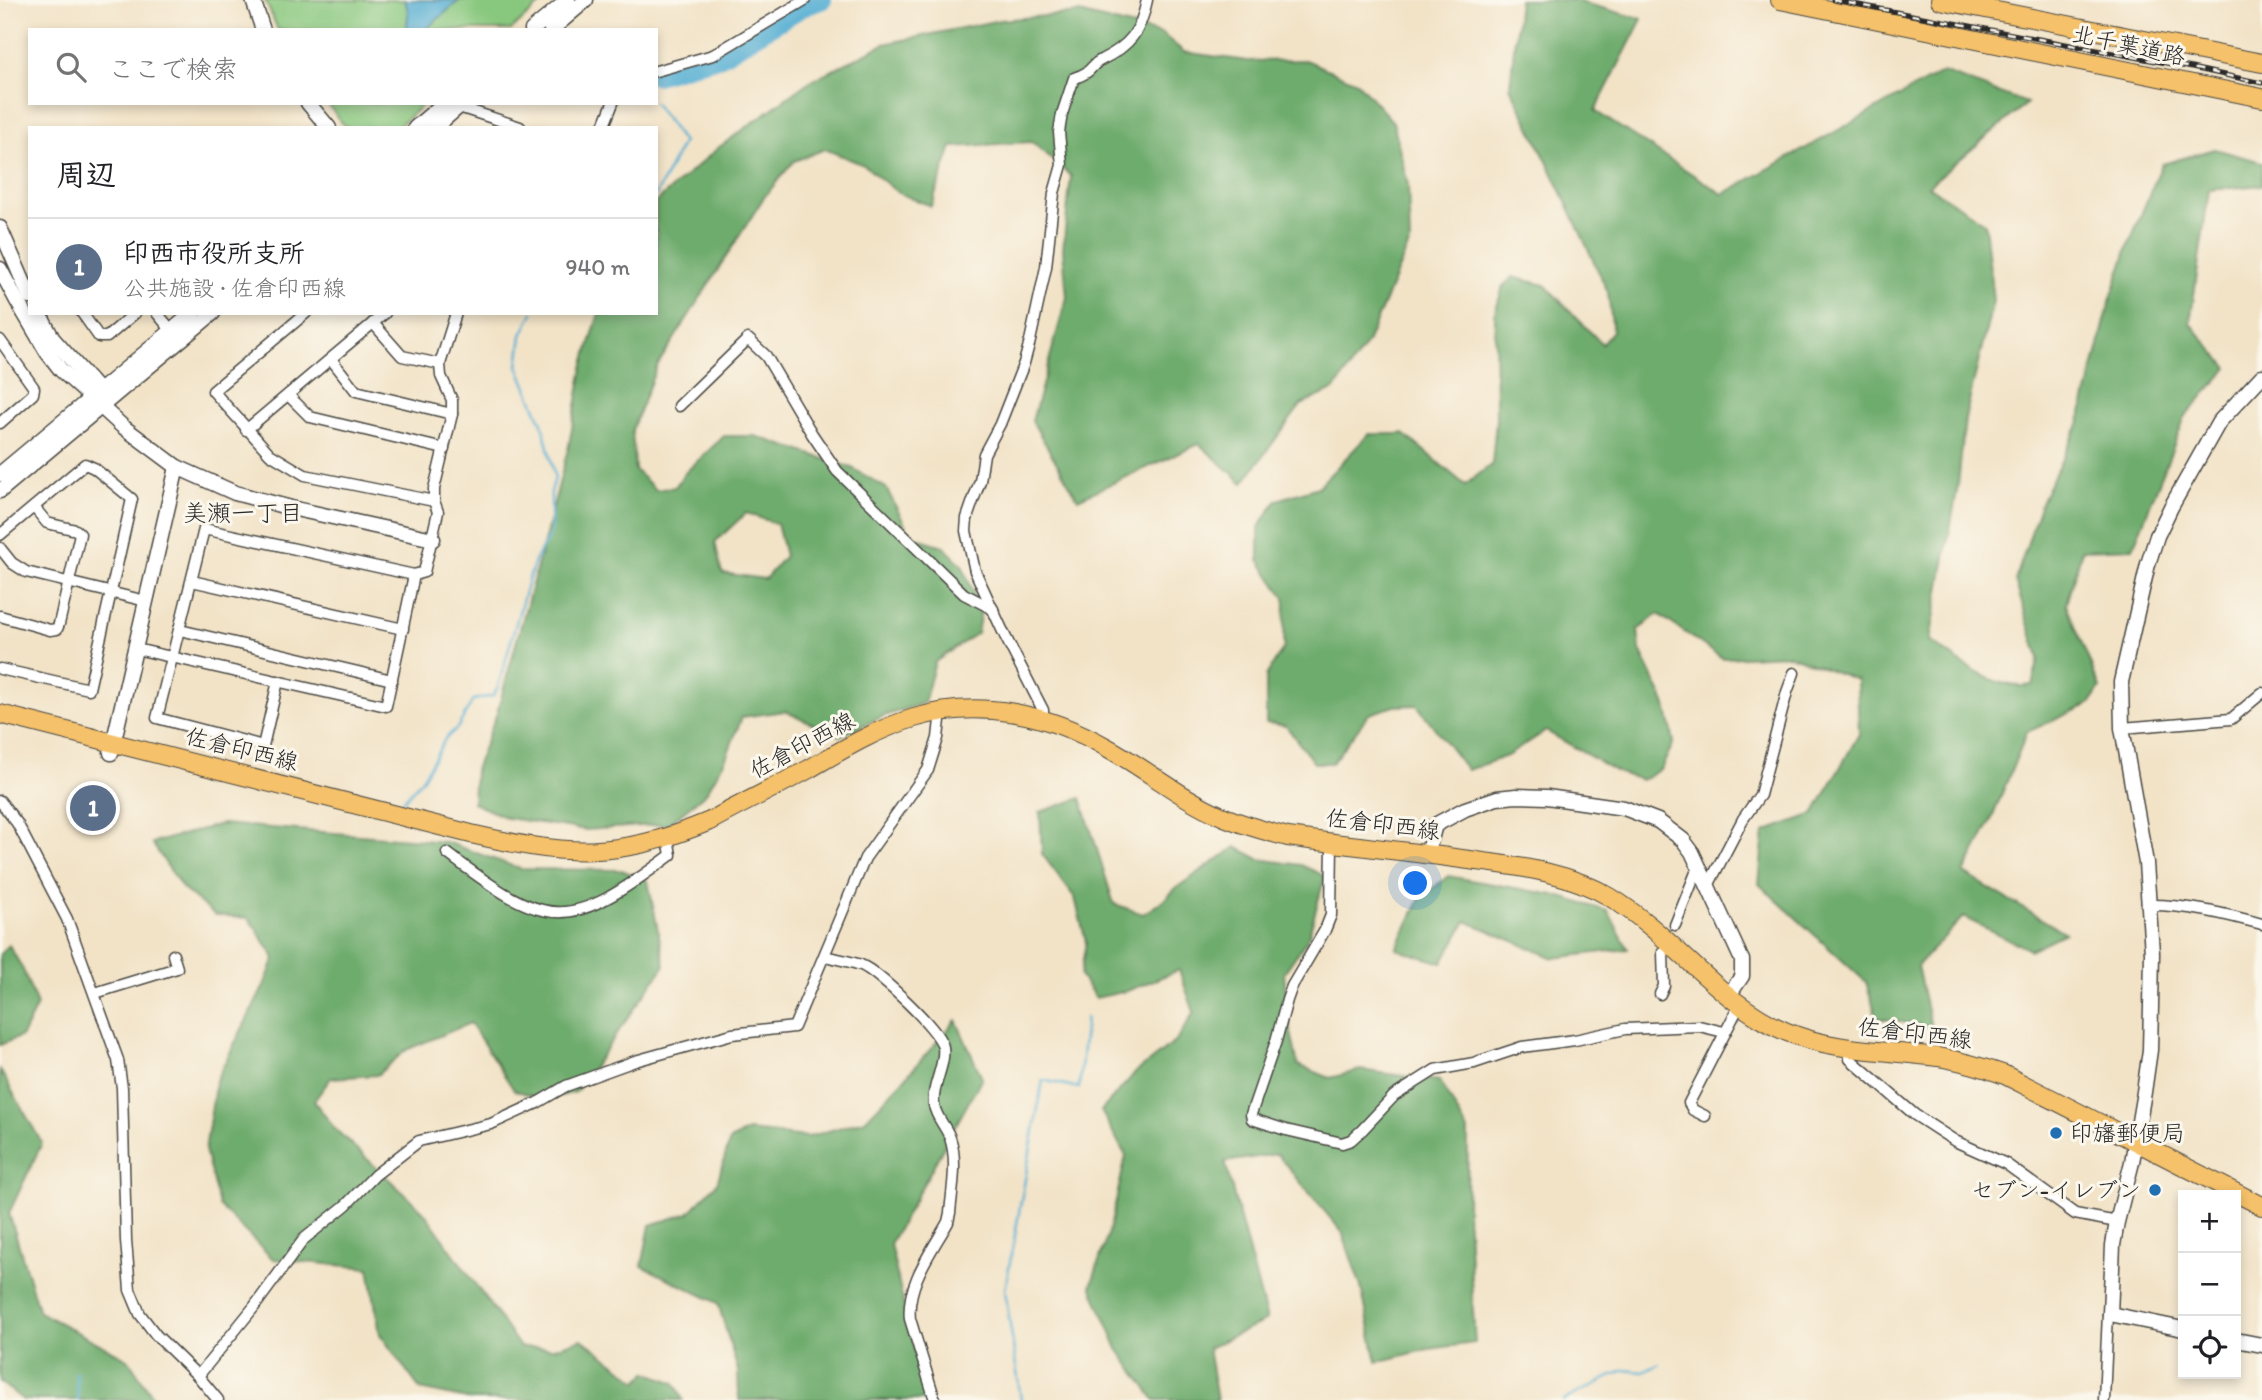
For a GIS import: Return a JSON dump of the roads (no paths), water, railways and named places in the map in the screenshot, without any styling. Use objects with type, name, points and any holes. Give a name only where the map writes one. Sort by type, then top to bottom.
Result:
[{"type":"main road","name":"北千葉道路","points":[[1780,0],[2262,98]]},
{"type":"main road","name":"北千葉道路","points":[[1940,0],[2262,63]]},
{"type":"main road","name":"佐倉印西線","points":[[0,714],[112,748],[302,799],[531,847],[606,851],[668,838],[710,821],[883,729],[914,718],[941,711],[981,709],[1016,712],[1069,728],[1107,747],[1219,815],[1256,829],[1288,837],[1522,867],[1564,876],[1589,886],[1630,910],[1735,1000],[1784,1031],[1850,1049],[1938,1057],[1979,1065],[2005,1074],[2262,1206]]},
{"type":"main road","name":"佐倉印西線","points":[[0,726],[112,748]]},
{"type":"street","points":[[253,0],[262,28]]},
{"type":"street","points":[[534,28],[568,0]]},
{"type":"street","points":[[553,28],[586,0]]},
{"type":"street","points":[[658,70],[713,55],[804,0]]},
{"type":"street","points":[[1043,718],[1044,710],[1037,701],[975,571],[965,531],[981,481],[984,454],[1000,424],[1030,341],[1046,267],[1054,193],[1062,166],[1059,132],[1062,114],[1074,78],[1091,71],[1099,60],[1110,57],[1130,41],[1138,32],[1147,0]]},
{"type":"street","points":[[311,105],[327,126]]},
{"type":"street","points":[[418,126],[455,105],[513,126]]},
{"type":"street","points":[[436,126],[455,105]]},
{"type":"street","points":[[604,126],[612,105]]},
{"type":"street","points":[[0,228],[28,292]]},
{"type":"street","points":[[0,269],[16,301],[61,370],[127,421],[190,464],[253,496]]},
{"type":"street","points":[[40,315],[53,339],[122,426],[177,467],[234,493],[433,539]]},
{"type":"street","points":[[86,315],[99,337],[107,337],[133,315]]},
{"type":"street","points":[[159,315],[172,331]]},
{"type":"street","points":[[0,491],[191,315]]},
{"type":"street","points":[[0,474],[210,315]]},
{"type":"street","points":[[304,315],[213,391],[270,454],[305,475],[435,501]]},
{"type":"street","points":[[246,430],[383,315]]},
{"type":"street","points":[[278,681],[263,746],[157,718],[204,528],[414,575],[424,572],[438,512],[434,489],[452,414],[452,400],[441,376],[440,364],[452,315]]},
{"type":"street","points":[[373,323],[402,356],[440,364]]},
{"type":"street","points":[[679,407],[748,339],[766,356],[837,471],[964,594],[993,609]]},
{"type":"street","points":[[0,340],[34,388],[33,394],[0,423]]},
{"type":"street","points":[[0,363],[11,356]]},
{"type":"street","points":[[331,359],[356,391],[452,414]]},
{"type":"street","points":[[2105,1400],[2108,1313],[2110,1314],[2116,1223],[2132,1161],[2150,1050],[2150,905],[2146,863],[2122,729],[2121,682],[2157,536],[2219,422],[2262,376]]},
{"type":"street","points":[[288,395],[310,417],[444,449]]},
{"type":"street","points":[[0,535],[85,464],[94,468],[132,499],[89,689],[0,669]]},
{"type":"street","points":[[112,748],[177,467]]},
{"type":"street","points":[[0,616],[50,630],[57,629],[80,534],[76,530],[47,523],[34,507]]},
{"type":"street","points":[[0,548],[12,563],[26,572],[146,601]]},
{"type":"street","points":[[136,649],[386,706],[414,575]]},
{"type":"street","points":[[192,580],[402,629]]},
{"type":"street","points":[[180,630],[392,680]]},
{"type":"street","points":[[1709,884],[1738,828],[1760,795],[1794,673]]},
{"type":"street","points":[[2122,729],[2231,719],[2262,693]]},
{"type":"street","points":[[198,1376],[276,1278],[304,1238],[346,1205],[375,1175],[412,1146],[431,1137],[491,1124],[566,1086],[635,1061],[732,1034],[794,1027],[865,858],[928,770],[938,738],[941,711]]},
{"type":"street","points":[[1427,854],[1434,825],[1441,819],[1497,798],[1547,797],[1642,813],[1672,830],[1683,840],[1709,884],[1742,960],[1742,976],[1724,1032],[1689,1103],[1693,1110],[1705,1116]]},
{"type":"street","points":[[0,801],[18,823],[57,898],[118,1060],[122,1088],[130,1290],[140,1314],[156,1335],[218,1400]]},
{"type":"street","points":[[447,853],[484,881],[524,905],[553,913],[567,913],[583,910],[600,902],[662,862],[671,855],[668,838]]},
{"type":"street","points":[[1332,843],[1331,915],[1292,986],[1251,1114],[1252,1119],[1342,1143],[1351,1140],[1394,1096],[1435,1070],[1474,1063],[1522,1047],[1625,1029],[1699,1026],[1724,1032]]},
{"type":"street","points":[[1675,925],[1699,865]]},
{"type":"street","points":[[2150,905],[2218,912],[2262,923]]},
{"type":"street","points":[[1660,994],[1664,986],[1663,951]]},
{"type":"street","points":[[95,993],[177,968],[173,955]]},
{"type":"street","points":[[825,956],[863,965],[926,1021],[942,1043],[943,1052],[933,1099],[939,1119],[951,1140],[953,1152],[950,1213],[948,1222],[917,1279],[909,1306],[910,1319],[934,1400]]},
{"type":"street","points":[[1850,1049],[1850,1059],[1915,1115],[1955,1141],[2006,1164],[2075,1214],[2116,1223]]},
{"type":"street","points":[[2110,1314],[2178,1328]]},
{"type":"street","points":[[2241,1341],[2262,1345]]},
{"type":"water","points":[[404,0],[460,0],[427,28],[406,28]]},
{"type":"waterway","points":[[658,75],[721,57],[802,8],[823,0]]},
{"type":"waterway","points":[[655,105],[683,142],[658,191]]},
{"type":"waterway","points":[[402,802],[423,778],[445,739],[458,727],[473,700],[493,696],[498,687],[528,581],[536,559],[551,532],[551,492],[555,478],[543,426],[518,366],[522,335],[532,315]]},
{"type":"waterway","points":[[1021,1400],[1005,1290],[1043,1080],[1079,1088],[1086,1018]]},
{"type":"waterway","points":[[1564,1400],[1624,1370],[1643,1372],[1660,1364]]},
{"type":"waterway","points":[[76,1372],[78,1400]]},
{"type":"railway","points":[[1833,0],[2262,83]]},
{"type":"place","name":"印西市役所支所","points":[[93,808]]},
{"type":"place","name":"印旛郵便局","points":[[2056,1133]]},
{"type":"place","name":"セブン-イレブン","points":[[2155,1190]]},
{"type":"district","name":"美瀬一丁目","points":[[243,512]]}]
